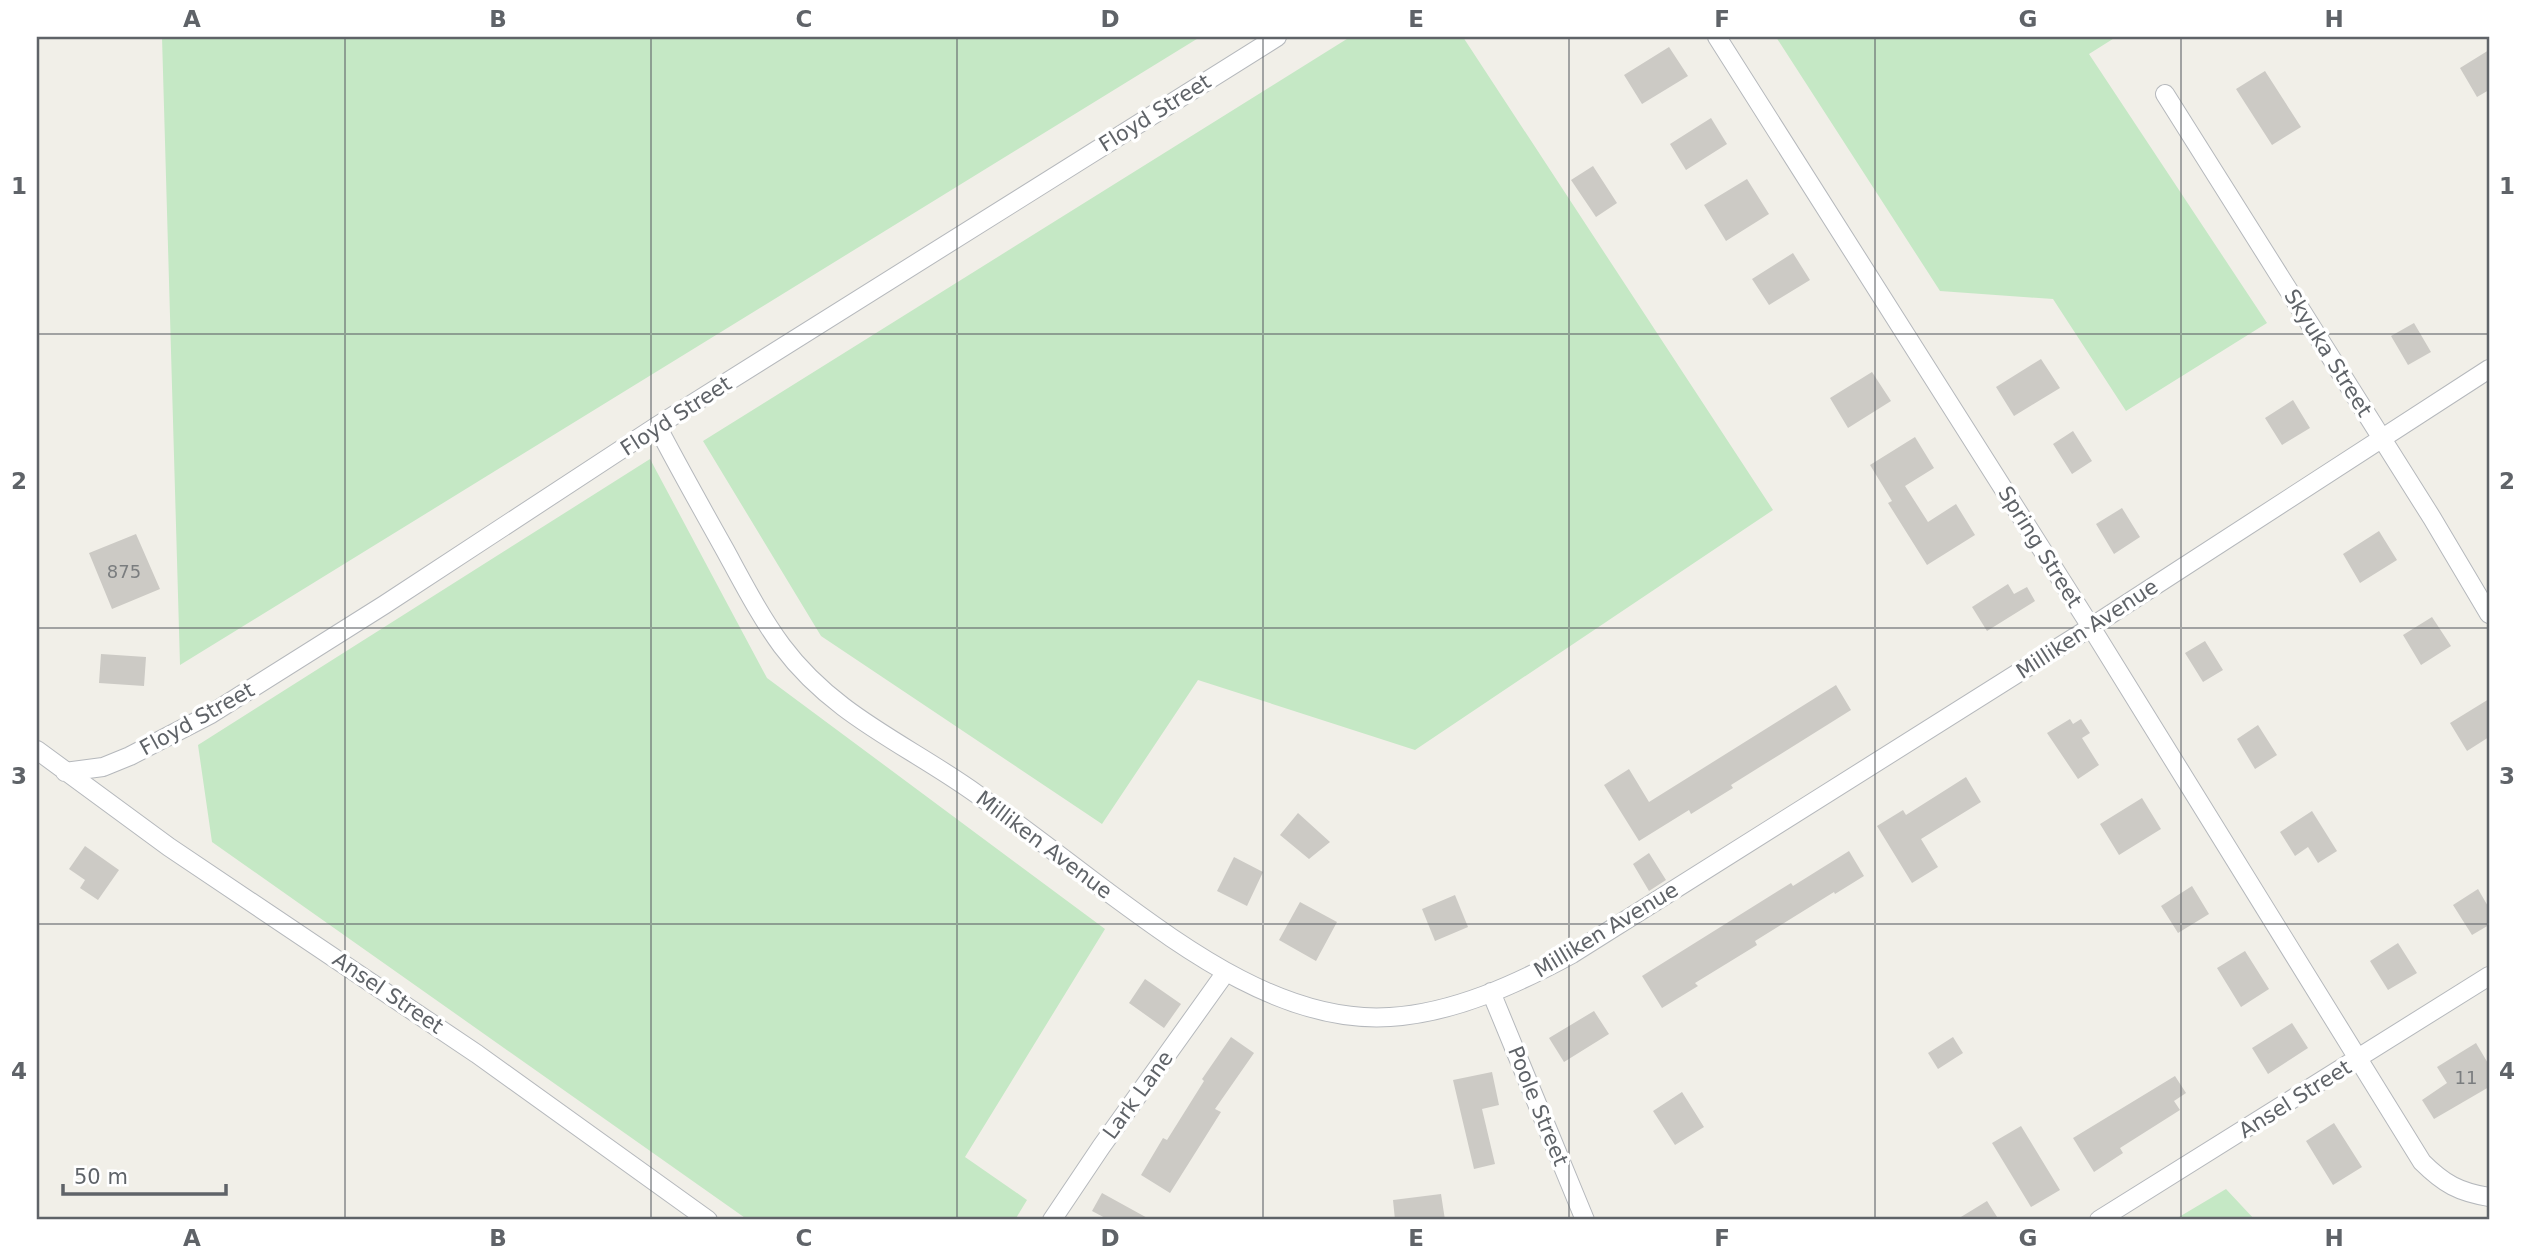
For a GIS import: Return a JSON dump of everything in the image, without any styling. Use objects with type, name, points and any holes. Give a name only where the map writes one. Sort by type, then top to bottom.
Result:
[{"type":"street","name":"Floyd Street","points":[[65,772],[103,766],[130,756],[211,714],[384,605],[657,426],[1277,37]]},
{"type":"street","name":"Spring Street","points":[[1717,37],[2091,627],[2422,1162],[2439,1180],[2448,1185],[2489,1197]]},
{"type":"street","name":"Skyuka Street","points":[[2165,94],[2432,517],[2489,614]]},
{"type":"street","name":"Milliken Avenue","points":[[657,426],[754,603],[783,647],[818,686],[859,720],[974,792],[1151,924],[1243,982],[1302,1005],[1339,1013],[1388,1017],[1449,1006],[1491,992],[1572,954],[2091,627],[2489,369]]},
{"type":"street","name":"Ansel Street","points":[[37,750],[169,847],[477,1054],[708,1220]]},
{"type":"street","name":"Lark Lane","points":[[1052,1220],[1226,972]]},
{"type":"street","name":"Ansel Street","points":[[2099,1220],[2489,976]]},
{"type":"street","name":"Poole Street","points":[[1491,992],[1585,1220]]},
{"type":"green space","points":[[162,37],[1200,37],[180,665]]},
{"type":"green space","points":[[1350,37],[1463,37],[1773,510],[1415,750],[1198,680],[1102,824],[821,636],[703,441]]},
{"type":"green space","points":[[1776,37],[2116,37],[2089,54],[2267,323],[2126,411],[2053,299],[1940,291]]},
{"type":"green space","points":[[650,459],[767,678],[1105,929],[965,1157],[1027,1200],[1015,1220],[748,1220],[212,842],[198,745]]},
{"type":"green space","points":[[2226,1189],[2255,1220],[2174,1220]]},
{"type":"building","points":[[1669,47],[1688,76],[1642,104],[1624,75]]},
{"type":"building","points":[[2489,50],[2489,90],[2477,97],[2460,68]]},
{"type":"building","points":[[2265,71],[2301,127],[2272,145],[2236,89]]},
{"type":"building","points":[[1711,118],[1727,144],[1686,170],[1670,144]]},
{"type":"building","points":[[1593,166],[1617,203],[1596,217],[1571,180]]},
{"type":"building","points":[[1747,179],[1769,214],[1726,241],[1704,205]]},
{"type":"building","points":[[1793,253],[1810,280],[1769,305],[1752,279]]},
{"type":"building","points":[[2414,323],[2431,352],[2408,365],[2391,336]]},
{"type":"building","points":[[2041,359],[2060,388],[2014,416],[1996,387]]},
{"type":"building","points":[[1872,372],[1891,401],[1848,428],[1830,398]]},
{"type":"building","points":[[2293,400],[2310,428],[2282,445],[2265,418]]},
{"type":"building","points":[[2073,431],[2092,461],[2072,474],[2053,444]]},
{"type":"building","points":[[1915,437],[1934,468],[1905,486],[1928,522],[1956,504],[1975,535],[1927,565],[1888,503],[1892,501],[1870,465]]},
{"type":"building","points":[[2122,508],[2140,537],[2114,554],[2096,524]]},
{"type":"building","points":[[2379,531],[2397,560],[2360,583],[2343,554]]},
{"type":"building","points":[[136,534],[160,589],[112,609],[89,553]]},
{"type":"building","points":[[2008,584],[2014,594],[2027,587],[2035,601],[1987,631],[1972,607]]},
{"type":"building","points":[[2432,617],[2451,646],[2421,665],[2403,635]]},
{"type":"building","points":[[2205,641],[2223,670],[2203,682],[2185,653]]},
{"type":"building","points":[[101,654],[146,657],[144,686],[99,683]]},
{"type":"building","points":[[1836,685],[1851,710],[1731,785],[1733,788],[1691,814],[1689,810],[1639,841],[1604,785],[1629,769],[1649,802]]},
{"type":"building","points":[[2489,699],[2489,737],[2467,751],[2450,723]]},
{"type":"building","points":[[2070,719],[2073,724],[2081,719],[2090,733],[2082,738],[2099,765],[2078,779],[2047,733]]},
{"type":"building","points":[[2258,725],[2277,755],[2255,769],[2237,739]]},
{"type":"building","points":[[1966,777],[1981,802],[1921,839],[1938,867],[1912,883],[1877,826],[1903,810],[1906,815]]},
{"type":"building","points":[[2142,798],[2161,829],[2119,855],[2100,824]]},
{"type":"building","points":[[2312,811],[2337,851],[2318,863],[2308,847],[2295,856],[2280,832]]},
{"type":"building","points":[[1298,813],[1330,842],[1309,859],[1280,835]]},
{"type":"building","points":[[85,846],[119,870],[98,900],[80,888],[85,880],[69,869]]},
{"type":"building","points":[[1849,851],[1864,876],[1755,941],[1757,945],[1695,983],[1698,986],[1662,1008],[1642,976],[1791,883],[1793,886]]},
{"type":"building","points":[[1649,853],[1666,880],[1649,891],[1633,864]]},
{"type":"building","points":[[1234,857],[1263,872],[1247,906],[1217,891]]},
{"type":"building","points":[[2192,886],[2209,914],[2178,933],[2161,906]]},
{"type":"building","points":[[2478,889],[2489,908],[2489,925],[2472,935],[2453,905]]},
{"type":"building","points":[[1455,895],[1468,927],[1435,941],[1422,909]]},
{"type":"building","points":[[1300,902],[1337,922],[1316,961],[1279,940]]},
{"type":"building","points":[[2398,943],[2417,973],[2388,990],[2370,961]]},
{"type":"building","points":[[2245,951],[2269,989],[2241,1007],[2217,968]]},
{"type":"building","points":[[1145,979],[1181,1004],[1164,1028],[1129,1003]]},
{"type":"building","points":[[1594,1011],[1609,1034],[1564,1062],[1549,1038]]},
{"type":"building","points":[[2292,1023],[2308,1048],[2268,1074],[2252,1048]]},
{"type":"building","points":[[1231,1037],[1254,1053],[1215,1109],[1221,1112],[1170,1193],[1141,1175],[1163,1138],[1167,1140],[1204,1081],[1202,1079]]},
{"type":"building","points":[[1953,1037],[1963,1053],[1938,1069],[1928,1053]]},
{"type":"building","points":[[2476,1043],[2489,1065],[2489,1087],[2434,1119],[2422,1100],[2447,1083],[2437,1067]]},
{"type":"building","points":[[1492,1072],[1499,1105],[1482,1109],[1495,1164],[1474,1169],[1453,1080]]},
{"type":"building","points":[[2175,1076],[2186,1093],[2174,1101],[2180,1110],[2120,1148],[2123,1153],[2094,1172],[2073,1138]]},
{"type":"building","points":[[1682,1092],[1704,1127],[1675,1145],[1653,1111]]},
{"type":"building","points":[[2334,1123],[2362,1167],[2333,1185],[2306,1141]]},
{"type":"building","points":[[2021,1126],[2060,1190],[2031,1207],[1992,1143]]},
{"type":"building","points":[[1102,1193],[1151,1220],[1109,1220],[1092,1211]]},
{"type":"building","points":[[1441,1194],[1445,1220],[1395,1220],[1393,1200]]},
{"type":"building","points":[[1987,1201],[1999,1220],[1956,1220]]}]
